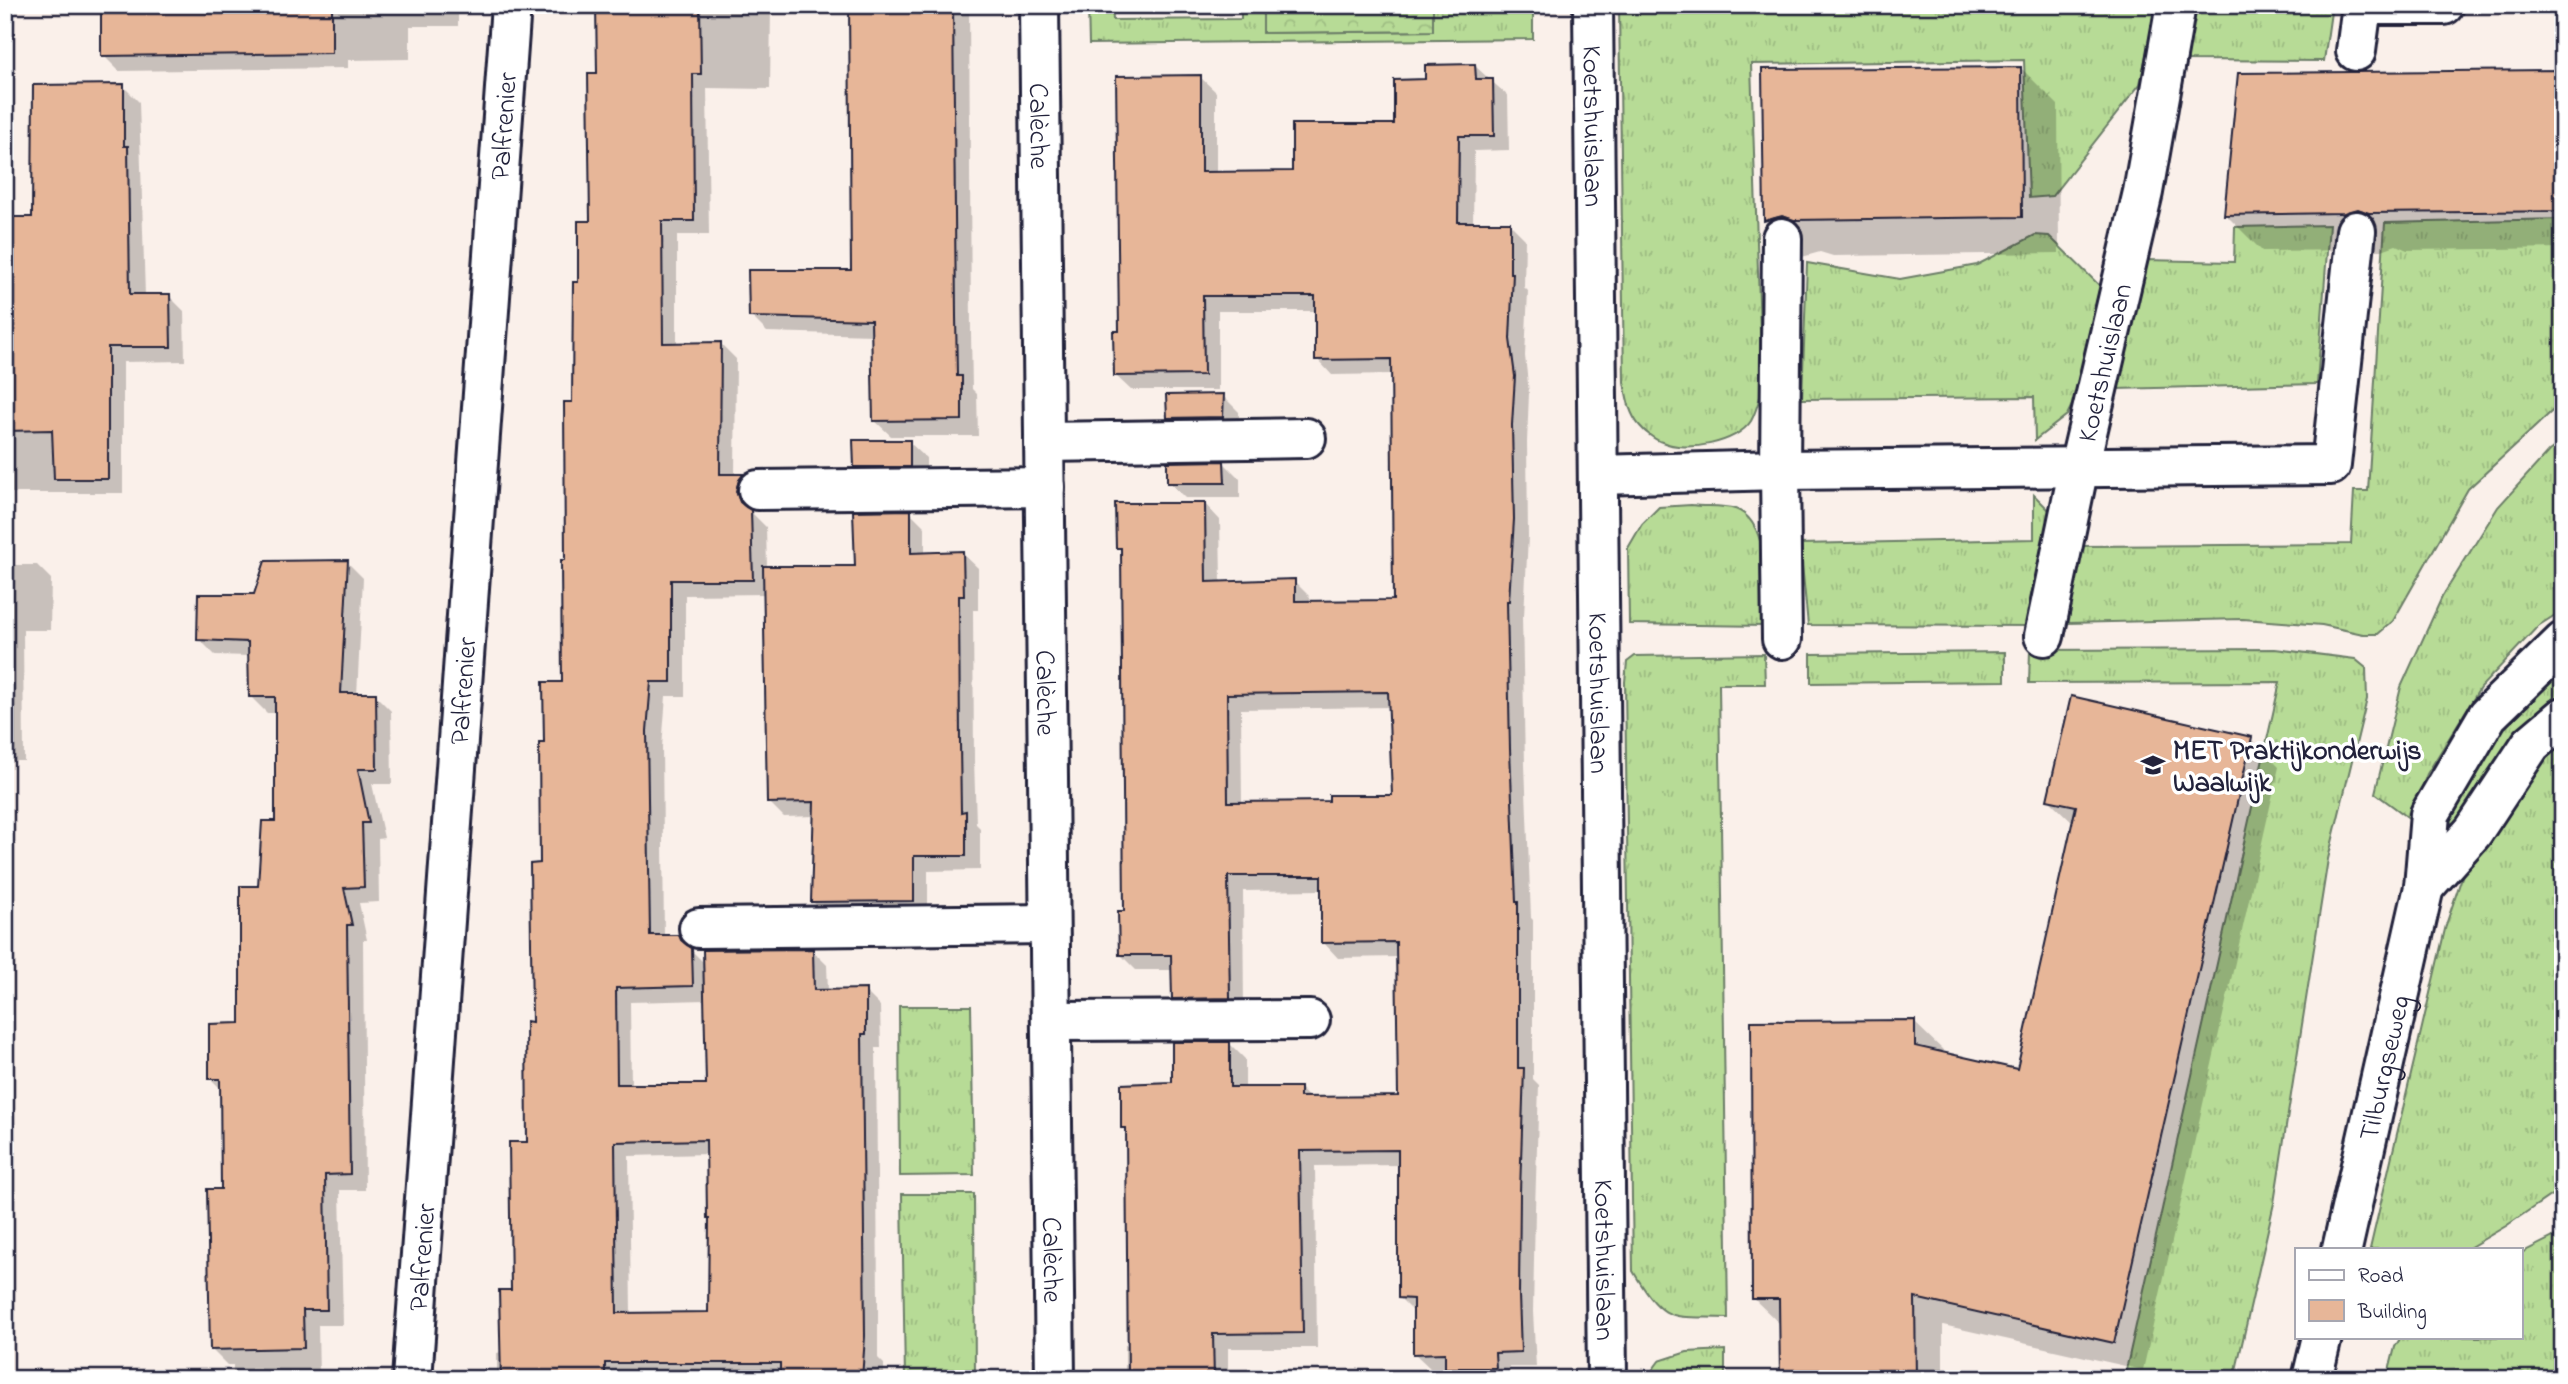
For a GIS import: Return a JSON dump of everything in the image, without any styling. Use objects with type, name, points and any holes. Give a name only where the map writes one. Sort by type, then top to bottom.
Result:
[{"type":"street","name":"Palfrenier","points":[[412,1379],[511,5]]},
{"type":"street","name":"Calèche","points":[[1039,5],[1055,1379]]},
{"type":"street","name":"Koetshuislaan","points":[[1593,5],[1607,1379]]},
{"type":"street","name":"Koetshuislaan","points":[[2044,636],[2079,467],[2143,192],[2176,5]]},
{"type":"street","points":[[2356,51],[2362,5],[2444,5]]},
{"type":"street","points":[[1598,475],[1780,470],[2331,464],[2356,230]]},
{"type":"street","points":[[1782,239],[1782,639]]},
{"type":"street","points":[[1044,442],[1306,438]]},
{"type":"street","points":[[758,490],[1045,487]]},
{"type":"street","name":"Tilburgseweg","points":[[2342,1248],[2424,887],[2430,814],[2488,715],[2563,642]]},
{"type":"street","name":"Tilburgseweg","points":[[2424,887],[2473,832],[2531,744],[2563,717]]},
{"type":"street","points":[[699,928],[1049,924]]},
{"type":"street","points":[[1051,1021],[1310,1020]]},
{"type":"street","points":[[2312,1379],[2322,1338]]},
{"type":"green space","points":[[1088,5],[1112,5],[1113,20],[1241,19],[1241,5],[1263,5],[1264,33],[1432,31],[1433,5],[1533,5],[1533,39],[1089,44]]},
{"type":"green space","points":[[1263,5],[1433,5],[1433,31],[1263,33]]},
{"type":"green space","points":[[1619,5],[2157,5],[2140,84],[2052,196],[2029,198],[2024,60],[1751,64],[1762,390],[1753,417],[1744,429],[1710,444],[1684,446],[1659,441],[1642,428],[1631,411],[1624,382]]},
{"type":"green space","points":[[2193,5],[2332,5],[2324,61],[2183,60]]},
{"type":"green space","points":[[2563,219],[2563,401],[2468,489],[2393,621],[2378,634],[2363,634],[2322,625],[2243,619],[2068,623],[2083,546],[2351,544],[2354,491],[2368,491],[2385,223]]},
{"type":"green space","points":[[2329,225],[2317,384],[2116,389],[2146,260],[2234,262],[2235,227]]},
{"type":"green space","points":[[2035,235],[2049,236],[2100,286],[2074,401],[2067,415],[2035,440],[2034,397],[1802,399],[1807,263],[1900,279],[1977,265]]},
{"type":"green space","points":[[2563,441],[2563,610],[2538,626],[2480,688],[2427,774],[2410,819],[2375,793],[2401,687],[2442,597],[2498,507],[2549,451]]},
{"type":"green space","points":[[2034,495],[2052,513],[2029,626],[1808,625],[1800,544],[2034,539]]},
{"type":"green space","points":[[1691,505],[1735,509],[1747,516],[1755,528],[1764,561],[1765,626],[1629,624],[1628,548],[1642,524],[1659,507]]},
{"type":"green space","points":[[2275,649],[2355,659],[2366,668],[2367,699],[2328,859],[2274,1203],[2234,1379],[2124,1379],[2280,682],[2029,683],[2030,650]]},
{"type":"green space","points":[[2005,652],[2005,681],[1811,683],[1811,654]]},
{"type":"green space","points":[[1764,654],[1765,684],[1719,684],[1728,1318],[1681,1316],[1671,1314],[1653,1301],[1633,1271],[1625,682],[1627,662],[1635,656]]},
{"type":"green space","points":[[2563,664],[2563,699],[2510,746],[2454,825],[2445,819],[2464,784],[2516,710]]},
{"type":"green space","points":[[2563,741],[2563,1187],[2469,1248],[2370,1248],[2446,925],[2467,862],[2504,801]]},
{"type":"green space","points":[[899,1006],[971,1006],[974,1175],[900,1176]]},
{"type":"green space","points":[[902,1194],[974,1194],[975,1379],[905,1379]]},
{"type":"green space","points":[[2563,1232],[2563,1379],[2387,1379],[2395,1347],[2400,1338],[2522,1338],[2522,1252]]},
{"type":"green space","points":[[1725,1350],[1725,1379],[1646,1379],[1659,1361],[1687,1352]]},
{"type":"building","points":[[101,5],[332,5],[332,53],[101,56]]},
{"type":"building","points":[[596,5],[700,5],[701,74],[693,74],[694,221],[662,221],[663,343],[721,342],[720,474],[744,474],[736,491],[740,502],[751,510],[753,580],[671,580],[671,682],[651,682],[647,731],[650,935],[679,935],[681,940],[692,948],[693,986],[616,988],[617,1084],[706,1084],[703,950],[813,949],[814,990],[866,989],[866,1034],[862,1034],[865,1336],[862,1379],[780,1379],[780,1363],[605,1363],[605,1379],[501,1379],[499,1290],[511,1290],[509,1142],[527,1142],[526,1021],[532,1022],[530,864],[540,863],[539,743],[544,743],[543,682],[562,682],[561,560],[565,560],[564,402],[572,402],[573,282],[578,282],[578,221],[590,221],[588,73],[597,73]],"holes":[[[706,1140],[708,1312],[617,1313],[615,1142]]]},
{"type":"building","points":[[849,5],[953,5],[957,376],[962,376],[962,420],[873,421],[871,320],[749,317],[748,270],[851,270]]},
{"type":"building","points":[[1475,64],[1476,79],[1493,79],[1494,136],[1459,136],[1458,222],[1510,222],[1510,273],[1513,273],[1510,339],[1515,376],[1512,425],[1514,519],[1507,601],[1510,749],[1518,902],[1518,1068],[1524,1068],[1520,1192],[1521,1352],[1495,1353],[1496,1368],[1445,1368],[1445,1353],[1413,1354],[1413,1299],[1398,1298],[1398,1150],[1300,1151],[1303,1333],[1213,1334],[1214,1379],[1128,1379],[1126,1128],[1121,1128],[1121,1084],[1172,1082],[1172,1042],[1230,1042],[1230,1087],[1300,1087],[1300,1097],[1398,1096],[1396,942],[1321,943],[1321,876],[1228,876],[1230,998],[1172,999],[1171,955],[1119,955],[1118,911],[1124,911],[1121,548],[1116,548],[1115,503],[1205,503],[1206,582],[1295,579],[1295,601],[1393,600],[1391,359],[1315,360],[1315,296],[1203,296],[1204,375],[1114,376],[1113,331],[1119,331],[1116,76],[1201,75],[1201,172],[1292,171],[1292,124],[1394,124],[1394,80],[1425,79],[1425,65]],"holes":[[[1388,692],[1392,795],[1329,795],[1329,801],[1228,802],[1227,694]]]},
{"type":"building","points":[[2021,67],[2022,217],[1794,220],[1782,216],[1764,221],[1762,69]]},
{"type":"building","points":[[2563,70],[2563,211],[2369,213],[2358,209],[2344,213],[2224,215],[2238,73]]},
{"type":"building","points":[[124,84],[124,146],[128,146],[130,294],[170,294],[171,347],[108,347],[108,479],[54,479],[52,430],[5,431],[5,217],[32,217],[33,85]]},
{"type":"building","points":[[1224,394],[1223,417],[1167,418],[1166,395]]},
{"type":"building","points":[[853,440],[910,440],[910,467],[854,467]]},
{"type":"building","points":[[1224,461],[1225,483],[1167,483],[1167,462]]},
{"type":"building","points":[[911,510],[911,553],[963,551],[964,596],[959,596],[960,743],[961,812],[966,811],[966,856],[914,856],[914,901],[811,902],[814,802],[767,803],[763,566],[855,566],[853,511]]},
{"type":"building","points":[[348,560],[341,693],[376,693],[377,769],[358,769],[369,823],[362,823],[364,887],[344,888],[352,925],[347,925],[350,1174],[325,1175],[327,1310],[303,1310],[304,1348],[210,1350],[207,1189],[221,1189],[220,1079],[209,1079],[209,1024],[240,1023],[240,886],[258,886],[262,821],[275,821],[275,697],[249,697],[248,642],[197,640],[198,594],[254,594],[265,561]]},
{"type":"building","points":[[2071,696],[2252,737],[2114,1343],[1915,1298],[1916,1379],[1780,1379],[1779,1299],[1752,1299],[1751,1021],[1915,1020],[1915,1046],[2017,1069],[2076,806],[2047,800]]},
{"type":"place","name":"MET Praktijkonderwijs Waalwijk","points":[[2153,765]]}]
